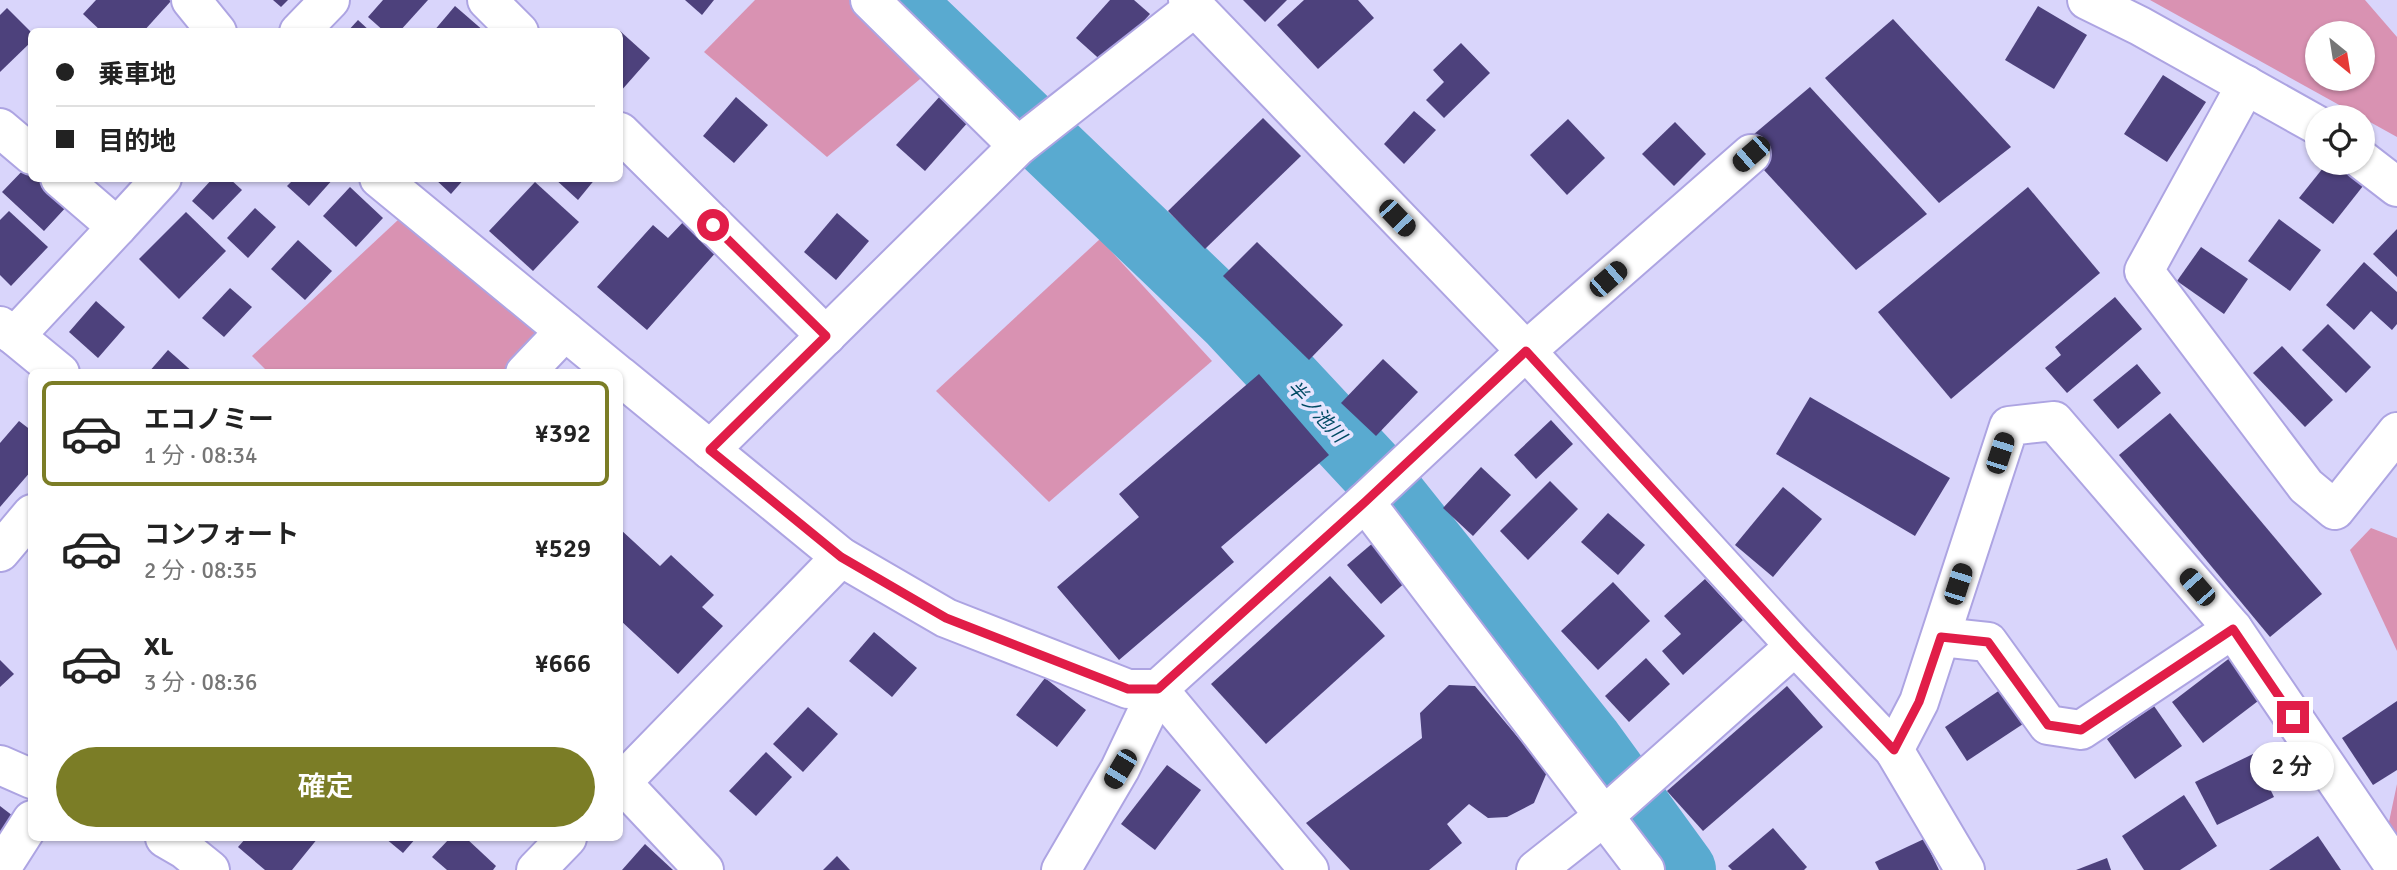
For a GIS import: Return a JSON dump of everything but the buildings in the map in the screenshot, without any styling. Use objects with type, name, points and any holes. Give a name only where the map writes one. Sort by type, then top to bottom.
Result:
[{"type":"street","points":[[191,0],[214,28]]},
{"type":"street","points":[[303,28],[330,0]]},
{"type":"street","points":[[487,0],[515,28]]},
{"type":"street","points":[[870,0],[1018,146]]},
{"type":"street","points":[[2087,0],[2140,26],[2305,118]]},
{"type":"street","points":[[710,450],[1018,146],[1192,4],[1526,351],[1894,750],[1965,870]]},
{"type":"street","points":[[2246,85],[2144,271],[2306,486],[2335,510],[2397,432]]},
{"type":"street","points":[[0,128],[28,152]]},
{"type":"street","points":[[623,135],[826,336]]},
{"type":"street","points":[[1061,870],[1120,769],[1158,689],[1365,502],[1526,351],[1751,154]]},
{"type":"street","points":[[2375,170],[2397,187]]},
{"type":"street","points":[[65,182],[117,227]]},
{"type":"street","points":[[55,369],[7,331],[117,227],[158,182]]},
{"type":"street","points":[[384,182],[612,369]]},
{"type":"street","points":[[528,369],[565,331]]},
{"type":"street","points":[[623,378],[841,557],[946,618],[1128,689],[1158,689]]},
{"type":"street","points":[[1894,750],[1919,702],[2009,426],[2054,421],[2233,629],[2396,870]]},
{"type":"street","points":[[1365,502],[1645,870]]},
{"type":"street","points":[[0,552],[28,519]]},
{"type":"street","points":[[623,780],[841,557]]},
{"type":"street","points":[[1941,637],[1988,642],[2048,725],[2081,730],[2233,629]]},
{"type":"street","points":[[1536,870],[1603,817],[1796,646]]},
{"type":"street","points":[[1158,689],[1309,870]]},
{"type":"street","points":[[0,765],[28,777]]},
{"type":"street","points":[[623,786],[704,870]]},
{"type":"street","points":[[0,870],[28,826]]},
{"type":"street","points":[[170,841],[211,870]]},
{"type":"street","points":[[536,870],[564,841]]},
{"type":"shaded area","points":[[755,0],[866,0],[932,69],[827,157],[704,52]]},
{"type":"shaded area","points":[[2150,0],[2365,0],[2397,37],[2397,137],[2375,125],[2375,105],[2339,105],[2314,91],[2375,91],[2375,21],[2305,21],[2305,86]]},
{"type":"shaded area","points":[[413,206],[565,331],[529,369],[265,369],[252,356]]},
{"type":"shaded area","points":[[1100,239],[1212,361],[1049,502],[936,391]]},
{"type":"shaded area","points":[[2371,528],[2397,538],[2397,651],[2350,550]]},
{"type":"shaded area","points":[[2397,784],[2397,870],[2383,850]]},
{"type":"waterway","name":"半ノ池川","points":[[898,0],[1232,320],[1370,468],[1589,742],[1682,870]]},
{"type":"route","points":[[713,225],[826,336],[710,450],[841,557],[946,618],[1128,689],[1158,689],[1365,502],[1526,351],[1894,750],[1919,702],[1941,637],[1988,642],[2048,725],[2081,730],[2233,629],[2293,717]]}]
